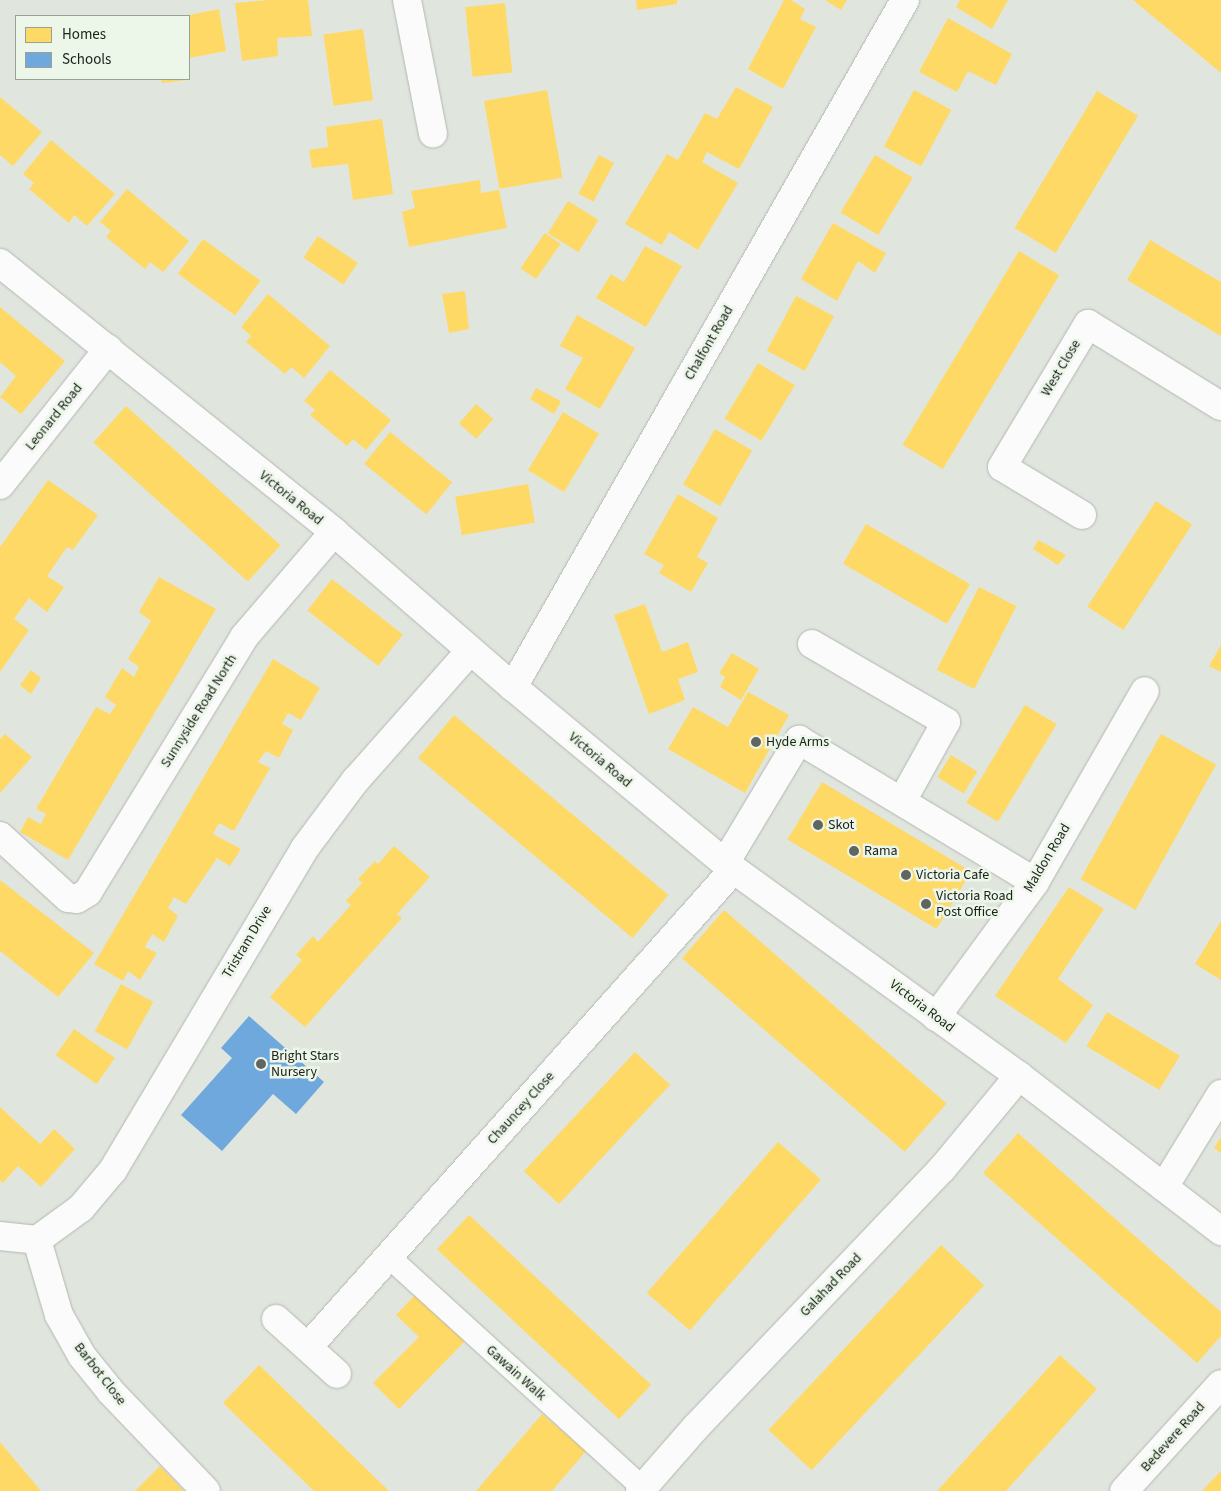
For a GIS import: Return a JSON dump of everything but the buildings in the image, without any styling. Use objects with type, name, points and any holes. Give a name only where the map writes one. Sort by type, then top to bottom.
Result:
[{"type":"street","points":[[407,0],[433,134]]},
{"type":"street","name":"Chalfont Road","points":[[513,687],[906,0]]},
{"type":"street","name":"Victoria Road","points":[[0,263],[334,532],[470,651],[730,866],[1018,1076],[1221,1231]]},
{"type":"street","name":"West Close","points":[[1082,515],[1002,467],[1088,324],[1221,406]]},
{"type":"street","name":"Leonard Road","points":[[0,485],[108,349]]},
{"type":"street","name":"Sunnyside Road North","points":[[0,836],[68,898],[77,899],[88,892],[244,637],[334,532]]},
{"type":"street","points":[[812,644],[946,722],[902,801],[1035,882]]},
{"type":"street","name":"Tristram Drive","points":[[37,1240],[81,1208],[113,1170],[305,848],[378,753],[470,651]]},
{"type":"street","name":"Maldon Road","points":[[936,1017],[1035,882],[1144,691]]},
{"type":"street","name":"Chauncey Close","points":[[308,1347],[389,1257],[730,866],[799,740],[902,801]]},
{"type":"street","name":"Galahad Road","points":[[642,1490],[696,1427],[942,1168],[1018,1076]]},
{"type":"street","points":[[1164,1186],[1221,1094]]},
{"type":"street","points":[[0,1236],[37,1240]]},
{"type":"street","name":"Barbot Close","points":[[37,1240],[59,1315],[82,1356],[111,1392],[206,1491]]},
{"type":"street","name":"Gawain Walk","points":[[389,1257],[642,1490]]},
{"type":"street","points":[[276,1319],[338,1374]]},
{"type":"street","name":"Bedevere Road","points":[[1124,1491],[1221,1384]]},
{"type":"place","name":"Hyde Arms","points":[[756,742]]},
{"type":"place","name":"Skot","points":[[818,825]]},
{"type":"place","name":"Rama","points":[[854,851]]},
{"type":"place","name":"Victoria Cafe","points":[[906,875]]},
{"type":"place","name":"Victoria Road Post Office","points":[[926,904]]},
{"type":"place","name":"Bright Stars Nursery","points":[[261,1064]]}]
